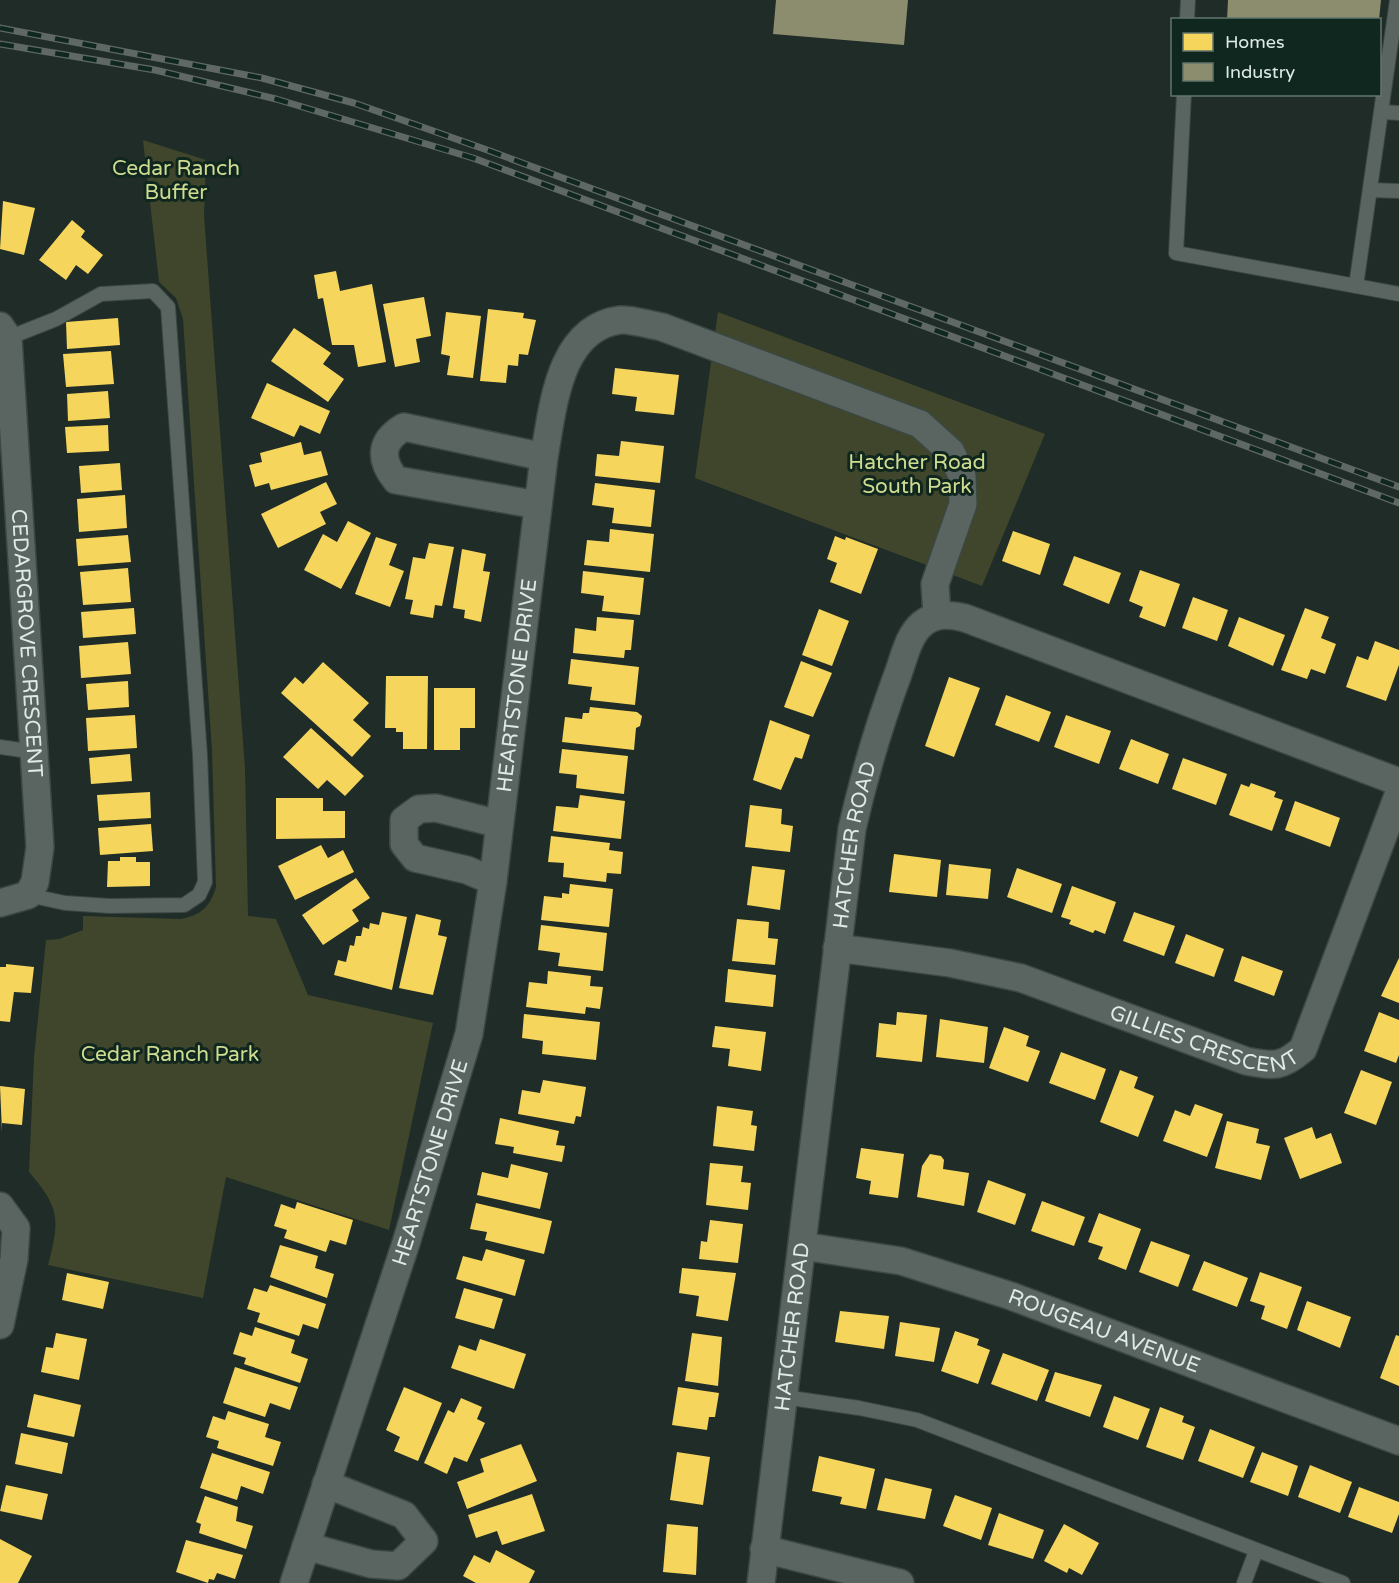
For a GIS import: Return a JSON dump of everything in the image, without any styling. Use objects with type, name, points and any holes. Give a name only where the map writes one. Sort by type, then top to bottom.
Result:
[{"type":"street","name":"HEARTSTONE DRIVE","points":[[294,1583],[406,1243],[463,1058],[493,881],[544,457],[554,401],[566,363],[581,339],[601,327],[621,320],[662,327],[920,424],[951,452],[962,476],[963,504],[935,584],[937,616]]},
{"type":"street","name":"CEDARGROVE CRESCENT","points":[[4,332],[40,847],[35,882],[28,895]]},
{"type":"street","points":[[538,505],[396,480],[386,467],[384,449],[390,435],[404,427],[544,457]]},
{"type":"street","points":[[937,616],[949,614],[965,618],[1399,782]]},
{"type":"street","name":"HATCHER ROAD","points":[[761,1583],[852,829],[865,769],[911,638],[922,624],[937,616]]},
{"type":"street","name":"GILLIES CRESCENT","points":[[837,948],[950,963],[1021,978],[1246,1061],[1271,1065],[1287,1063],[1303,1048],[1399,793]]},
{"type":"street","points":[[493,881],[467,870],[415,858],[404,844],[404,820],[419,809],[436,808],[499,824]]},
{"type":"street","points":[[0,903],[28,895]]},
{"type":"street","points":[[0,1206],[16,1228],[14,1259],[0,1325]]},
{"type":"street","name":"ROUGEAU AVENUE","points":[[802,1246],[901,1262],[1011,1296],[1399,1441]]},
{"type":"street","points":[[306,1546],[371,1564],[398,1566],[424,1541],[405,1515],[327,1484]]},
{"type":"street","points":[[764,1549],[900,1583]]},
{"type":"lane","points":[[1187,18],[1188,0]]},
{"type":"lane","points":[[1356,286],[1383,112],[1397,0]]},
{"type":"lane","points":[[1184,96],[1176,252],[1399,294]]},
{"type":"lane","points":[[1383,112],[1399,113]]},
{"type":"lane","points":[[1370,190],[1399,191]]},
{"type":"lane","points":[[4,332],[56,320],[101,294],[153,291],[168,307],[200,754],[205,882],[199,895],[184,905],[110,906],[65,903],[28,895]]},
{"type":"lane","points":[[0,747],[35,753]]},
{"type":"lane","points":[[784,1397],[859,1408],[917,1420],[1343,1583]]},
{"type":"lane","points":[[1244,1583],[1256,1551]]},
{"type":"green space","name":"Cedar Ranch Park","points":[[143,140],[206,160],[204,216],[245,768],[248,916],[276,919],[308,995],[433,1023],[389,1230],[226,1177],[203,1298],[48,1265],[54,1236],[55,1215],[47,1195],[29,1172],[34,1057],[46,940],[59,939],[83,930],[83,916],[181,919],[188,917],[208,905],[216,887],[212,751],[183,319],[176,298],[159,282]]},
{"type":"green space","name":"Hatcher Road South Park","points":[[718,312],[1045,434],[982,586],[695,478]]},
{"type":"building: Homes","points":[[3,201],[35,208],[24,255],[0,249]]},
{"type":"building: Homes","points":[[72,220],[85,231],[81,237],[103,255],[88,274],[76,265],[66,280],[39,260]]},
{"type":"building: Homes","points":[[336,271],[340,291],[372,284],[386,362],[358,367],[354,345],[332,345],[323,298],[318,299],[314,275]]},
{"type":"building: Homes","points":[[424,297],[431,336],[416,339],[420,362],[395,367],[383,304]]},
{"type":"building: Homes","points":[[488,309],[524,313],[523,318],[536,320],[528,355],[519,354],[518,366],[508,365],[506,383],[480,381]]},
{"type":"building: Homes","points":[[446,312],[481,316],[473,378],[447,375],[450,356],[441,354]]},
{"type":"building: Homes","points":[[118,318],[120,345],[67,349],[66,322]]},
{"type":"building: Homes","points":[[294,328],[331,353],[323,364],[344,379],[328,402],[271,361]]},
{"type":"building: Homes","points":[[111,351],[114,384],[66,387],[63,354]]},
{"type":"building: Homes","points":[[615,368],[679,375],[674,415],[635,411],[637,397],[612,394]]},
{"type":"building: Homes","points":[[267,383],[330,411],[320,434],[300,425],[294,437],[251,418]]},
{"type":"building: Homes","points":[[108,391],[110,418],[68,421],[67,394]]},
{"type":"building: Homes","points":[[108,425],[109,451],[67,453],[65,427]]},
{"type":"building: Homes","points":[[621,441],[664,446],[660,483],[595,476],[597,454],[619,456]]},
{"type":"building: Homes","points":[[301,442],[304,455],[321,451],[328,475],[271,490],[269,483],[255,487],[249,465],[262,462],[260,453]]},
{"type":"building: Homes","points":[[120,463],[122,490],[81,493],[79,466]]},
{"type":"building: Homes","points":[[326,482],[337,504],[320,512],[326,524],[278,548],[261,514]]},
{"type":"building: Homes","points":[[595,483],[655,490],[651,527],[612,523],[614,508],[592,505]]},
{"type":"building: Homes","points":[[125,495],[127,528],[79,532],[77,499]]},
{"type":"building: Homes","points":[[348,521],[371,533],[341,589],[304,570],[323,534],[337,542]]},
{"type":"building: Homes","points":[[610,529],[654,534],[650,572],[584,565],[587,540],[609,542]]},
{"type":"building: Homes","points":[[1013,531],[1050,544],[1040,575],[1002,561]]},
{"type":"building: Homes","points":[[128,535],[131,562],[78,566],[76,539]]},
{"type":"building: Homes","points":[[835,536],[845,540],[846,537],[878,549],[861,594],[830,582],[837,563],[827,559]]},
{"type":"building: Homes","points":[[376,537],[397,544],[389,565],[404,571],[390,607],[355,594]]},
{"type":"building: Homes","points":[[429,543],[454,547],[442,606],[435,605],[433,618],[410,614],[413,600],[405,599],[413,557],[425,559]]},
{"type":"building: Homes","points":[[462,549],[486,554],[483,571],[490,572],[481,622],[464,618],[465,610],[453,608]]},
{"type":"building: Homes","points":[[1074,556],[1121,573],[1109,604],[1063,585]]},
{"type":"building: Homes","points":[[128,568],[131,602],[83,605],[80,572]]},
{"type":"building: Homes","points":[[1140,570],[1180,584],[1165,627],[1139,617],[1143,607],[1129,601]]},
{"type":"building: Homes","points":[[583,571],[644,578],[640,615],[602,611],[604,596],[581,593]]},
{"type":"building: Homes","points":[[1193,597],[1228,610],[1217,641],[1182,628]]},
{"type":"building: Homes","points":[[134,608],[136,634],[83,638],[81,612]]},
{"type":"building: Homes","points":[[1305,608],[1329,617],[1321,638],[1336,644],[1325,674],[1311,669],[1307,679],[1281,670]]},
{"type":"building: Homes","points":[[819,609],[849,621],[832,666],[802,655]]},
{"type":"building: Homes","points":[[597,617],[634,620],[631,650],[625,650],[624,658],[573,653],[575,628],[596,631]]},
{"type":"building: Homes","points":[[1239,617],[1285,635],[1273,666],[1228,646]]},
{"type":"building: Homes","points":[[1375,641],[1399,650],[1399,665],[1386,701],[1346,687],[1357,656],[1368,660]]},
{"type":"building: Homes","points":[[128,642],[131,674],[81,678],[79,646]]},
{"type":"building: Homes","points":[[571,659],[639,667],[635,705],[590,700],[592,687],[568,684]]},
{"type":"building: Homes","points":[[801,661],[832,673],[813,717],[784,707]]},
{"type":"building: Homes","points":[[323,662],[369,703],[353,720],[371,736],[352,757],[281,693],[295,677],[303,684]]},
{"type":"building: Homes","points":[[386,676],[428,676],[427,749],[403,749],[403,732],[396,732],[396,728],[385,728]]},
{"type":"building: Homes","points":[[949,677],[980,688],[954,757],[925,746]]},
{"type":"building: Homes","points":[[128,681],[129,707],[88,710],[86,684]]},
{"type":"building: Homes","points":[[434,688],[475,688],[475,728],[460,728],[460,750],[434,750]]},
{"type":"building: Homes","points":[[1006,695],[1051,712],[1039,742],[995,725]]},
{"type":"building: Homes","points":[[590,707],[637,712],[642,716],[640,726],[636,728],[634,750],[562,742],[565,717],[582,719],[583,713],[589,713]]},
{"type":"building: Homes","points":[[135,715],[137,748],[88,751],[86,718]]},
{"type":"building: Homes","points":[[1066,715],[1111,731],[1099,764],[1054,747]]},
{"type":"building: Homes","points":[[770,720],[810,735],[802,759],[795,757],[781,790],[753,780]]},
{"type":"building: Homes","points":[[311,728],[364,776],[345,796],[327,780],[318,789],[283,757]]},
{"type":"building: Homes","points":[[1131,739],[1169,754],[1158,784],[1119,769]]},
{"type":"building: Homes","points":[[562,749],[628,756],[624,794],[576,788],[577,775],[559,773]]},
{"type":"building: Homes","points":[[130,754],[132,781],[91,784],[89,758]]},
{"type":"building: Homes","points":[[1183,758],[1227,774],[1216,805],[1172,789]]},
{"type":"building: Homes","points":[[1251,783],[1276,792],[1274,797],[1283,800],[1272,831],[1229,815],[1241,784],[1249,787]]},
{"type":"building: Homes","points":[[150,792],[151,818],[99,821],[97,795]]},
{"type":"building: Homes","points":[[580,795],[625,801],[621,839],[553,831],[556,806],[578,808]]},
{"type":"building: Homes","points":[[276,798],[323,798],[323,811],[345,811],[345,838],[276,839]]},
{"type":"building: Homes","points":[[1295,801],[1340,818],[1330,847],[1285,830]]},
{"type":"building: Homes","points":[[750,805],[782,809],[781,824],[793,826],[790,852],[745,847]]},
{"type":"building: Homes","points":[[151,824],[153,851],[100,855],[98,828]]},
{"type":"building: Homes","points":[[551,836],[610,843],[609,850],[623,852],[621,874],[607,873],[606,882],[563,877],[564,863],[548,862]]},
{"type":"building: Homes","points":[[321,845],[328,858],[343,850],[354,872],[295,900],[278,866]]},
{"type":"building: Homes","points":[[894,854],[941,860],[937,897],[889,892]]},
{"type":"building: Homes","points":[[120,857],[136,857],[136,862],[150,862],[150,886],[107,887],[108,861],[120,861]]},
{"type":"building: Homes","points":[[949,864],[991,869],[988,899],[946,895]]},
{"type":"building: Homes","points":[[752,866],[785,870],[780,910],[747,905]]},
{"type":"building: Homes","points":[[1017,868],[1062,884],[1052,913],[1007,897]]},
{"type":"building: Homes","points":[[356,878],[370,898],[352,910],[359,921],[323,945],[302,915]]},
{"type":"building: Homes","points":[[570,884],[613,889],[609,927],[541,920],[544,896],[562,898],[562,893],[569,894]]},
{"type":"building: Homes","points":[[1072,886],[1116,902],[1105,934],[1095,930],[1093,933],[1069,924],[1071,920],[1061,917]]},
{"type":"building: Homes","points":[[382,912],[407,917],[392,990],[334,975],[338,960],[346,962],[350,945],[354,946],[356,936],[361,936],[363,927],[369,929],[370,923],[379,925]]},
{"type":"building: Homes","points":[[1134,912],[1175,926],[1164,956],[1123,941]]},
{"type":"building: Homes","points":[[416,914],[441,920],[438,935],[447,937],[433,995],[399,988]]},
{"type":"building: Homes","points":[[737,919],[769,922],[768,938],[778,939],[775,965],[732,961]]},
{"type":"building: Homes","points":[[541,925],[607,933],[603,971],[558,966],[560,953],[538,950]]},
{"type":"building: Homes","points":[[1186,934],[1224,949],[1214,977],[1175,963]]},
{"type":"building: Homes","points":[[1242,956],[1283,971],[1274,996],[1234,981]]},
{"type":"building: Homes","points":[[1399,958],[1399,1003],[1381,996]]},
{"type":"building: Homes","points":[[6,964],[34,967],[31,993],[14,992],[10,1022],[0,1021],[0,967],[6,967]]},
{"type":"building: Homes","points":[[728,969],[776,975],[773,1007],[725,1002]]},
{"type":"building: Homes","points":[[548,971],[591,976],[590,986],[603,987],[600,1009],[586,1007],[585,1014],[526,1007],[529,982],[547,984]]},
{"type":"building: Homes","points":[[897,1012],[927,1015],[922,1062],[876,1057],[879,1023],[896,1025]]},
{"type":"building: Homes","points":[[1379,1012],[1399,1020],[1399,1055],[1396,1063],[1364,1051]]},
{"type":"building: Homes","points":[[524,1014],[600,1022],[596,1060],[542,1054],[543,1041],[522,1038]]},
{"type":"building: Homes","points":[[940,1019],[988,1027],[984,1063],[936,1057]]},
{"type":"building: Homes","points":[[715,1026],[766,1032],[761,1071],[728,1066],[730,1049],[712,1047]]},
{"type":"building: Homes","points":[[1004,1027],[1029,1036],[1026,1046],[1040,1051],[1028,1082],[989,1068]]},
{"type":"building: Homes","points":[[1061,1052],[1106,1069],[1095,1100],[1049,1083]]},
{"type":"building: Homes","points":[[1120,1070],[1138,1077],[1134,1088],[1154,1096],[1138,1137],[1100,1122]]},
{"type":"building: Homes","points":[[1361,1070],[1392,1082],[1376,1125],[1344,1113]]},
{"type":"building: Homes","points":[[543,1080],[586,1087],[581,1117],[576,1116],[574,1124],[518,1114],[522,1090],[540,1093]]},
{"type":"building: Homes","points":[[0,1086],[25,1089],[22,1125],[2,1123],[2,1132]]},
{"type":"building: Homes","points":[[1195,1104],[1223,1114],[1207,1157],[1163,1141],[1175,1110],[1190,1116]]},
{"type":"building: Homes","points":[[717,1106],[753,1111],[751,1125],[757,1126],[754,1151],[713,1146]]},
{"type":"building: Homes","points":[[500,1118],[559,1131],[556,1145],[565,1146],[562,1162],[513,1153],[514,1147],[495,1144]]},
{"type":"building: Homes","points":[[1227,1121],[1259,1129],[1256,1143],[1270,1146],[1261,1180],[1215,1168]]},
{"type":"building: Homes","points":[[1312,1127],[1316,1139],[1331,1133],[1342,1163],[1300,1179],[1284,1138]]},
{"type":"building: Homes","points":[[861,1148],[904,1154],[898,1198],[869,1194],[871,1181],[856,1178]]},
{"type":"building: Homes","points":[[930,1154],[941,1156],[944,1160],[943,1169],[969,1173],[964,1206],[917,1197],[922,1166]]},
{"type":"building: Homes","points":[[710,1163],[743,1166],[741,1182],[751,1183],[748,1210],[706,1205]]},
{"type":"building: Homes","points":[[511,1164],[548,1173],[540,1209],[477,1195],[482,1172],[508,1178]]},
{"type":"building: Homes","points":[[988,1180],[1026,1194],[1015,1225],[977,1212]]},
{"type":"building: Homes","points":[[1042,1201],[1085,1217],[1074,1246],[1031,1231]]},
{"type":"building: Homes","points":[[297,1202],[353,1220],[346,1245],[330,1240],[326,1252],[284,1238],[287,1230],[274,1226],[281,1204],[295,1209]]},
{"type":"building: Homes","points":[[476,1203],[552,1221],[544,1254],[485,1240],[487,1232],[470,1229]]},
{"type":"building: Homes","points":[[1099,1213],[1141,1229],[1126,1270],[1098,1259],[1103,1247],[1088,1242]]},
{"type":"building: Homes","points":[[710,1220],[743,1224],[738,1263],[699,1259],[701,1241],[707,1242]]},
{"type":"building: Homes","points":[[1151,1241],[1190,1255],[1178,1287],[1139,1272]]},
{"type":"building: Homes","points":[[280,1245],[318,1256],[315,1268],[334,1274],[327,1298],[270,1277]]},
{"type":"building: Homes","points":[[486,1249],[525,1260],[515,1296],[456,1279],[463,1256],[482,1261]]},
{"type":"building: Homes","points":[[1204,1261],[1248,1278],[1237,1307],[1192,1290]]},
{"type":"building: Homes","points":[[682,1268],[736,1273],[728,1321],[696,1316],[699,1296],[679,1293]]},
{"type":"building: Homes","points":[[1260,1272],[1302,1287],[1287,1329],[1261,1319],[1265,1306],[1250,1301]]},
{"type":"building: Homes","points":[[67,1273],[109,1282],[103,1309],[62,1300]]},
{"type":"building: Homes","points":[[270,1285],[326,1304],[318,1329],[303,1324],[299,1336],[257,1322],[260,1313],[247,1309],[254,1288],[267,1292]]},
{"type":"building: Homes","points":[[464,1288],[503,1299],[494,1329],[455,1318]]},
{"type":"building: Homes","points":[[1307,1301],[1351,1317],[1340,1348],[1297,1330]]},
{"type":"building: Homes","points":[[840,1311],[889,1316],[884,1349],[835,1342]]},
{"type":"building: Homes","points":[[900,1322],[940,1328],[934,1362],[895,1356]]},
{"type":"building: Homes","points":[[255,1327],[295,1340],[291,1353],[308,1359],[300,1383],[244,1364],[246,1358],[233,1354],[240,1332],[252,1336]]},
{"type":"building: Homes","points":[[955,1331],[979,1339],[977,1345],[990,1350],[978,1384],[941,1371]]},
{"type":"building: Homes","points":[[56,1333],[87,1339],[79,1380],[41,1372],[46,1347],[53,1348]]},
{"type":"building: Homes","points":[[692,1333],[722,1337],[718,1386],[685,1381]]},
{"type":"building: Homes","points":[[1396,1335],[1399,1336],[1399,1386],[1380,1378]]},
{"type":"building: Homes","points":[[480,1339],[526,1354],[514,1389],[451,1368],[459,1345],[476,1351]]},
{"type":"building: Homes","points":[[1003,1353],[1049,1370],[1037,1401],[991,1384]]},
{"type":"building: Homes","points":[[235,1367],[298,1387],[290,1410],[270,1403],[265,1417],[223,1403]]},
{"type":"building: Homes","points":[[1055,1372],[1102,1385],[1090,1417],[1045,1401]]},
{"type":"building: Homes","points":[[404,1387],[442,1403],[418,1461],[394,1451],[400,1437],[386,1430]]},
{"type":"building: Homes","points":[[678,1387],[719,1393],[715,1417],[709,1417],[707,1430],[672,1425]]},
{"type":"building: Homes","points":[[34,1394],[81,1405],[74,1437],[27,1427]]},
{"type":"building: Homes","points":[[1114,1396],[1150,1409],[1138,1440],[1103,1427]]},
{"type":"building: Homes","points":[[461,1398],[482,1407],[477,1419],[485,1423],[467,1462],[454,1457],[447,1474],[424,1463],[448,1410],[454,1413]]},
{"type":"building: Homes","points":[[1160,1407],[1184,1416],[1182,1422],[1195,1427],[1183,1460],[1146,1447]]},
{"type":"building: Homes","points":[[228,1411],[269,1424],[265,1437],[281,1442],[273,1466],[217,1448],[219,1441],[206,1437],[213,1416],[225,1420]]},
{"type":"building: Homes","points":[[1210,1429],[1255,1447],[1243,1478],[1198,1461]]},
{"type":"building: Homes","points":[[21,1433],[68,1443],[62,1474],[15,1464]]},
{"type":"building: Homes","points":[[521,1444],[537,1481],[467,1509],[457,1482],[484,1472],[480,1459]]},
{"type":"building: Homes","points":[[677,1452],[710,1457],[703,1505],[670,1500]]},
{"type":"building: Homes","points":[[1262,1452],[1298,1466],[1288,1496],[1250,1482]]},
{"type":"building: Homes","points":[[212,1453],[270,1472],[263,1494],[241,1486],[237,1500],[200,1488]]},
{"type":"building: Homes","points":[[819,1456],[875,1469],[866,1509],[840,1504],[842,1497],[812,1491]]},
{"type":"building: Homes","points":[[1310,1465],[1352,1482],[1340,1513],[1298,1497]]},
{"type":"building: Homes","points":[[885,1478],[932,1489],[925,1519],[877,1510]]},
{"type":"building: Homes","points":[[6,1485],[48,1494],[42,1520],[0,1511]]},
{"type":"building: Homes","points":[[1359,1487],[1399,1502],[1399,1514],[1392,1533],[1348,1517]]},
{"type":"building: Homes","points":[[532,1494],[545,1531],[502,1545],[497,1531],[476,1538],[468,1515]]},
{"type":"building: Homes","points":[[955,1495],[992,1508],[981,1540],[943,1526]]},
{"type":"building: Homes","points":[[205,1496],[238,1507],[236,1521],[253,1526],[246,1549],[199,1533],[201,1524],[196,1522]]},
{"type":"building: Homes","points":[[999,1513],[1044,1530],[1033,1559],[988,1545]]},
{"type":"building: Homes","points":[[667,1524],[698,1527],[696,1575],[663,1572]]},
{"type":"building: Homes","points":[[1064,1524],[1099,1543],[1082,1575],[1069,1568],[1067,1573],[1044,1561]]},
{"type":"building: Homes","points":[[0,1539],[32,1556],[18,1583],[0,1583]]},
{"type":"building: Homes","points":[[186,1540],[243,1555],[235,1579],[217,1573],[214,1580],[209,1579],[208,1583],[176,1572]]},
{"type":"building: Homes","points":[[496,1550],[535,1571],[529,1583],[476,1583],[463,1576],[474,1555],[490,1563]]},
{"type":"building: Industry","points":[[776,0],[908,0],[904,45],[773,34]]},
{"type":"building: Industry","points":[[1228,0],[1381,0],[1379,18],[1227,18]]},
{"type":"railway","points":[[0,28],[262,78],[354,103],[490,151],[1399,487]]},
{"type":"railway","points":[[0,44],[155,70],[276,99],[473,158],[1399,503]]},
{"type":"park label","name":"Cedar Ranch Buffer","points":[[176,180]]}]
